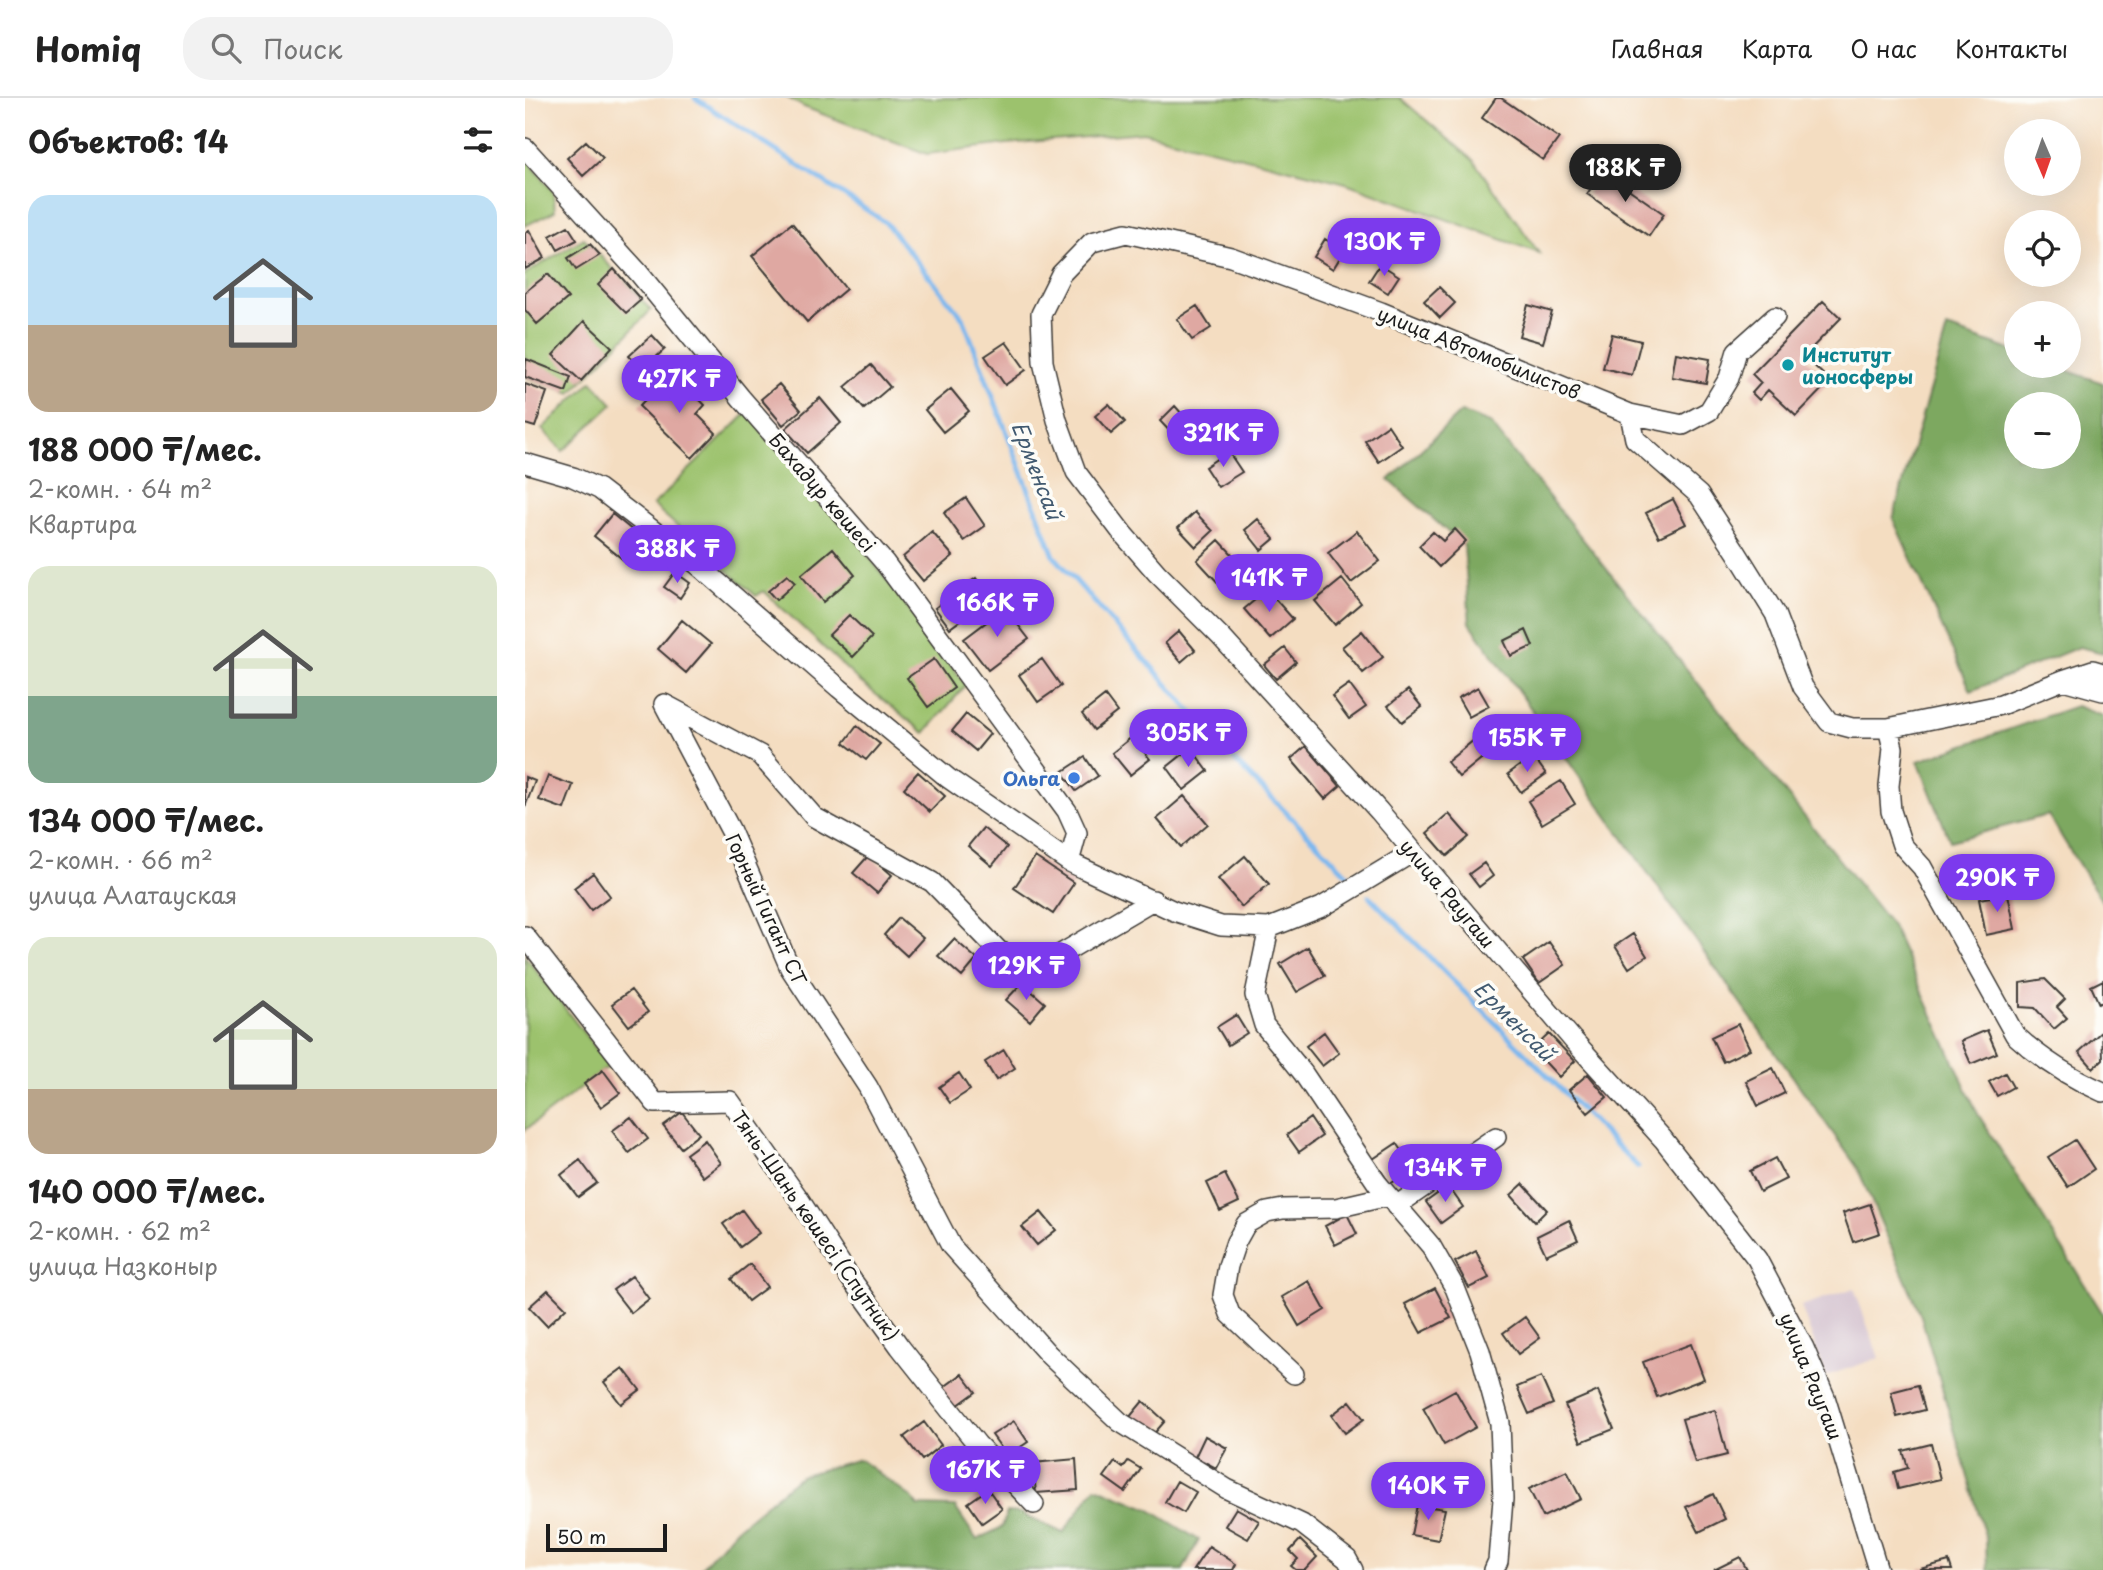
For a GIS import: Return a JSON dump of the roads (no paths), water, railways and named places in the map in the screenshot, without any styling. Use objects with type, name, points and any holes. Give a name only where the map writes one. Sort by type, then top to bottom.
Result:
[{"type":"street","name":"Бахадүр көшесі","points":[[525,148],[638,272],[741,398],[885,563],[1067,811],[1077,833],[1069,862]]},
{"type":"street","name":"улица Автомобилистов","points":[[1092,242],[1126,233],[1231,257],[1381,312],[1630,414],[1683,425],[1709,411],[1728,378],[1737,351],[1775,317]]},
{"type":"street","name":"улица Раугаш","points":[[1092,242],[1061,274],[1041,314],[1043,362],[1057,421],[1076,472],[1123,534],[1157,573],[1270,691],[1413,852],[1573,1041],[1663,1139],[1756,1259],[1804,1348],[1825,1397],[1878,1570]]},
{"type":"street","points":[[1630,414],[1635,439],[1699,495],[1737,552],[1775,614],[1803,687],[1829,722],[1852,728],[1888,728],[2001,705],[2093,670],[2103,673]]},
{"type":"street","points":[[525,463],[573,477],[599,489],[698,565],[839,688],[948,778],[1069,862],[1174,911],[1221,926],[1269,928],[1322,907],[1413,852]]},
{"type":"street","points":[[2063,680],[2103,691]]},
{"type":"street","name":"Горный Гигант СТ","points":[[1153,900],[1049,961],[1032,964],[999,951],[932,882],[814,817],[760,755],[664,704],[730,831],[790,968],[868,1087],[951,1247],[1049,1355],[1120,1422],[1227,1489],[1302,1524],[1347,1559],[1353,1570]]},
{"type":"street","points":[[1888,728],[1893,748],[1889,786],[1891,811],[1902,845],[1922,867],[2015,1035],[2032,1051],[2103,1092]]},
{"type":"street","points":[[1269,928],[1255,995],[1264,1025],[1303,1073],[1377,1183],[1431,1246],[1455,1288],[1480,1351],[1500,1423],[1503,1499],[1498,1561],[1494,1570]]},
{"type":"street","name":"Тянь-Шань көшесі (Спутник)","points":[[525,936],[655,1103],[730,1101],[900,1347],[977,1444],[1034,1504]]},
{"type":"street","points":[[1294,1374],[1230,1314],[1223,1295],[1228,1266],[1236,1242],[1246,1224],[1267,1212],[1283,1209],[1336,1208],[1392,1201],[1496,1137]]},
{"type":"waterway","name":"Ерменсай","points":[[695,98],[885,222],[963,318],[1054,556],[1232,758],[1348,875]]},
{"type":"waterway","name":"Ерменсай","points":[[1369,896],[1638,1167]]},
{"type":"place","name":"Институт ионосферы","points":[[1788,365]]},
{"type":"place","name":"Ольга","points":[[1074,778]]}]
